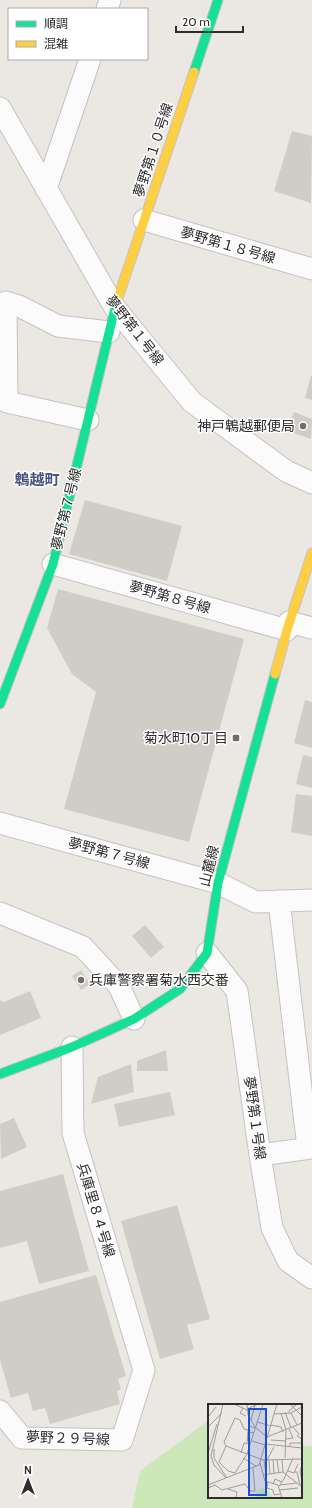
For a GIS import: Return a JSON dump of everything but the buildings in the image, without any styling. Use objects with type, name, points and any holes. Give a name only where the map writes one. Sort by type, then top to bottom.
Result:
[{"type":"street","name":"夢野第１０号線","points":[[115,308],[218,0]]},
{"type":"street","points":[[46,189],[90,60]]},
{"type":"street","name":"夢野第１号線","points":[[0,108],[115,308],[192,402],[286,470],[312,483]]},
{"type":"street","name":"夢野第１８号線","points":[[144,220],[312,269]]},
{"type":"street","points":[[88,420],[7,402],[6,302],[19,306],[58,326],[109,332]]},
{"type":"street","name":"夢野第７号線","points":[[0,704],[53,564],[115,308]]},
{"type":"street","name":"山麓線","points":[[0,1074],[72,1047],[134,1019],[180,989],[207,953],[218,883],[288,626],[312,553]]},
{"type":"street","name":"夢野第８号線","points":[[53,564],[288,626],[312,628]]},
{"type":"street","name":"夢野第７号線","points":[[0,823],[218,883],[256,902],[312,900]]},
{"type":"street","points":[[260,1155],[310,1148],[279,901]]},
{"type":"street","points":[[0,913],[83,947],[118,986],[134,1019]]},
{"type":"street","name":"夢野第１号線","points":[[207,953],[236,991],[272,1228],[288,1261],[312,1278]]},
{"type":"street","name":"兵庫里８４号線","points":[[72,1047],[73,1133],[144,1370]]},
{"type":"street","name":"夢野２９号線","points":[[0,1411],[22,1438],[122,1440],[144,1370]]},
{"type":"green space","points":[[208,1421],[208,1498],[302,1498],[302,1446],[312,1446],[312,1508],[132,1508],[140,1471]]},
{"type":"traffic: fast","points":[[194,72],[218,0]]},
{"type":"traffic: fast","points":[[0,704],[53,564],[116,304]]},
{"type":"traffic: fast","points":[[0,1074],[72,1047],[134,1019],[180,989],[207,953],[218,883],[275,674]]},
{"type":"traffic: slow","points":[[116,304],[194,72]]},
{"type":"traffic: slow","points":[[275,674],[287,630],[312,553]]},
{"type":"place","name":"神戸鵯越郵便局","points":[[303,426]]},
{"type":"place","name":"菊水町10丁目","points":[[236,738]]},
{"type":"place","name":"兵庫警察署菊水西交番","points":[[81,980]]},
{"type":"district","name":"鵯越町","points":[[37,480]]}]
